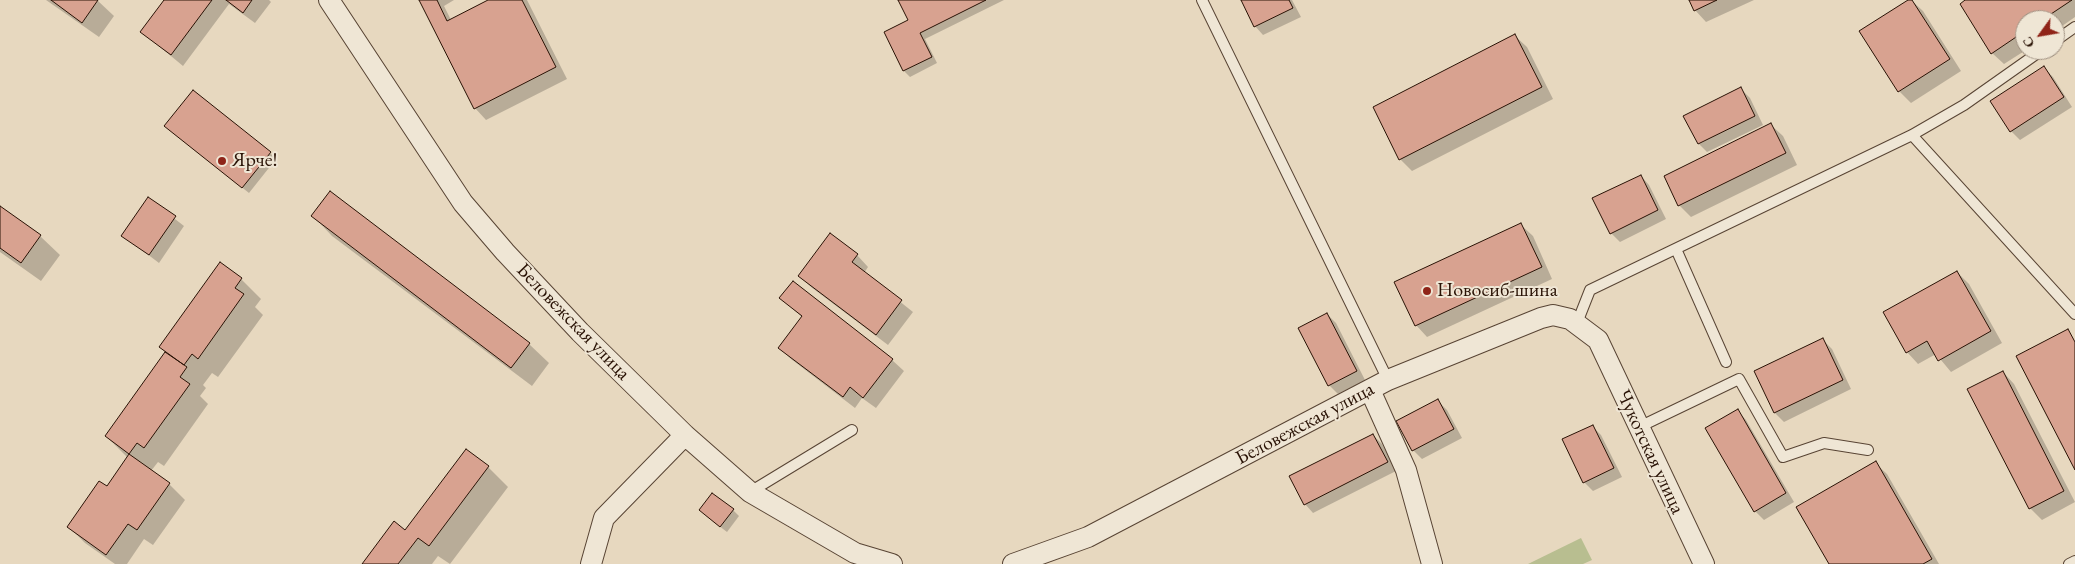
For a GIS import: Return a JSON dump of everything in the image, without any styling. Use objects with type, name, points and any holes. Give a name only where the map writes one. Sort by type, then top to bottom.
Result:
[{"type":"street","name":"Беловежская улица","points":[[329,0],[462,203],[580,332],[684,435],[750,492],[855,553],[892,564]]},
{"type":"street","name":"Беловежская улица","points":[[1013,564],[1088,537],[1388,380],[1541,318],[1553,315],[1577,323],[1598,340]]},
{"type":"street","name":"Чукотская улица","points":[[1598,340],[1637,428],[1704,564]]},
{"type":"street","points":[[1370,390],[1406,470],[1432,564]]},
{"type":"street","points":[[591,564],[604,518],[684,435]]},
{"type":"lane","points":[[1202,0],[1388,380]]},
{"type":"lane","points":[[1577,323],[1590,290],[1912,135],[1964,105],[2028,60]]},
{"type":"lane","points":[[1912,135],[2075,314]]},
{"type":"lane","points":[[1676,249],[1726,362]]},
{"type":"lane","points":[[1637,428],[1739,379],[1783,457],[1824,443],[1868,450]]},
{"type":"lane","points":[[750,492],[852,430]]},
{"type":"lane","points":[[2069,564],[2075,561]]},
{"type":"green space","points":[[1581,538],[1592,560],[1583,564],[1528,564]]},
{"type":"building","points":[[51,0],[98,0],[82,23]]},
{"type":"building","points":[[164,0],[212,0],[171,55],[140,32]]},
{"type":"building","points":[[226,0],[252,0],[243,13]]},
{"type":"building","points":[[419,0],[437,0],[447,21],[488,0],[522,0],[556,67],[474,109]]},
{"type":"building","points":[[898,0],[986,0],[920,33],[932,57],[903,71],[884,32],[908,20]]},
{"type":"building","points":[[1241,0],[1289,0],[1293,8],[1254,27]]},
{"type":"building","points":[[1689,0],[1717,0],[1694,11]]},
{"type":"building","points":[[1908,0],[1912,0],[1950,59],[1898,92],[1859,31]]},
{"type":"building","points":[[1965,0],[2072,0],[2057,10],[2015,10],[2015,38],[1991,54],[1960,4]]},
{"type":"building","points":[[1515,34],[1542,87],[1399,160],[1373,107]]},
{"type":"building","points":[[2044,66],[2064,97],[2010,132],[1990,101]]},
{"type":"building","points":[[1741,87],[1755,116],[1698,144],[1683,116]]},
{"type":"building","points":[[193,90],[271,152],[242,188],[164,126]]},
{"type":"building","points":[[1771,123],[1786,153],[1678,206],[1664,176]]},
{"type":"building","points":[[1641,175],[1658,210],[1610,234],[1592,198]]},
{"type":"building","points":[[330,191],[530,343],[511,368],[311,216]]},
{"type":"building","points":[[148,197],[176,216],[149,255],[121,236]]},
{"type":"building","points":[[0,206],[41,235],[21,263],[0,248]]},
{"type":"building","points":[[1521,223],[1542,267],[1415,326],[1394,282]]},
{"type":"building","points":[[830,233],[858,254],[852,262],[902,300],[876,335],[798,276]]},
{"type":"building","points":[[220,262],[242,278],[235,288],[244,294],[198,359],[192,354],[184,365],[159,347]]},
{"type":"building","points":[[1957,271],[1991,331],[1938,361],[1927,341],[1906,353],[1883,312]]},
{"type":"building","points":[[793,281],[893,359],[863,398],[850,387],[843,397],[778,348],[802,316],[779,298]]},
{"type":"building","points":[[1327,313],[1357,371],[1328,386],[1298,328]]},
{"type":"building","points":[[2068,329],[2075,342],[2075,470],[2016,356]]},
{"type":"building","points":[[1823,338],[1843,380],[1774,413],[1754,371]]},
{"type":"building","points":[[165,352],[187,367],[180,377],[190,384],[144,448],[137,443],[129,454],[105,436]]},
{"type":"building","points":[[2003,371],[2064,491],[2029,509],[1967,389]]},
{"type":"building","points":[[1438,399],[1454,429],[1412,451],[1396,421]]},
{"type":"building","points":[[1738,409],[1786,493],[1754,512],[1705,428]]},
{"type":"building","points":[[1593,425],[1614,468],[1583,483],[1562,439]]},
{"type":"building","points":[[1373,434],[1388,462],[1304,505],[1289,476]]},
{"type":"building","points":[[466,449],[489,466],[429,546],[418,538],[398,564],[362,564],[394,521],[405,530]]},
{"type":"building","points":[[129,454],[170,483],[137,530],[128,524],[106,555],[67,527],[99,481],[107,486]]},
{"type":"building","points":[[1876,461],[1932,559],[1923,564],[1829,564],[1796,507]]},
{"type":"building","points":[[712,493],[734,509],[720,527],[699,510]]},
{"type":"place","name":"Ярче!","points":[[222,161]]},
{"type":"place","name":"Новосиб-шина","points":[[1427,291]]}]
